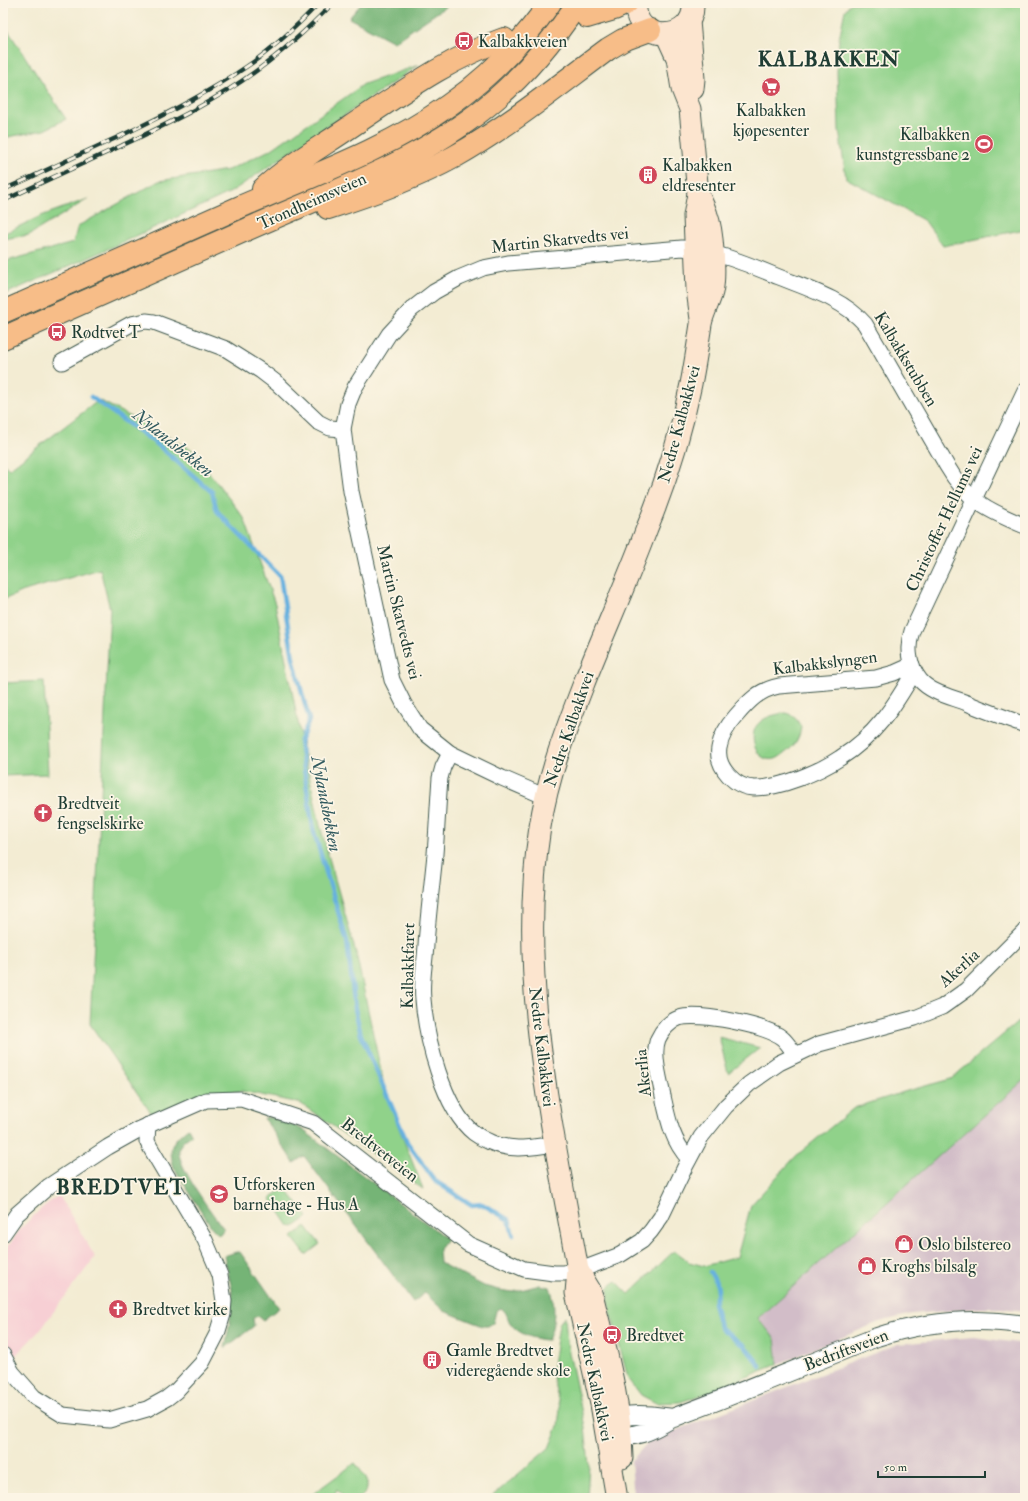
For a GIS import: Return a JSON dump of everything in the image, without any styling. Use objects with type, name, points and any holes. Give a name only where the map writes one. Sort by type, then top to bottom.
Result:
[{"type":"highway","name":"Trondheimsveien","points":[[3,312],[365,152],[424,121],[470,90],[505,58],[524,38],[550,3]]},
{"type":"highway","points":[[583,10],[614,9],[627,3]]},
{"type":"highway","name":"Trondheimsveien","points":[[3,338],[375,174],[437,141],[464,124],[524,72],[560,28],[583,10]]},
{"type":"highway","points":[[250,228],[328,208],[368,195],[400,183],[428,170],[483,140],[608,49],[623,40],[658,32]]},
{"type":"highway","points":[[246,205],[289,168],[432,72],[464,55],[504,39]]},
{"type":"main road","name":"Nedre Kalbakkvei","points":[[636,3],[636,13],[639,20],[658,32],[677,58],[682,89],[690,109]]},
{"type":"main road","name":"Nedre Kalbakkvei","points":[[616,1496],[621,1469],[615,1427],[613,1379],[594,1302],[590,1290],[578,1270],[556,1144],[537,1017],[532,955],[532,915],[540,827],[546,797],[560,745],[647,529],[670,464],[691,385],[702,322],[712,290],[714,272],[704,251],[708,216],[698,194],[690,109],[694,79],[691,12]]},
{"type":"main road","points":[[658,32],[675,32],[683,28],[691,12]]},
{"type":"street","name":"Martin Skatvedts vei","points":[[546,797],[450,753],[420,728],[404,704],[392,680],[351,491],[343,429],[348,404],[356,387],[388,334],[412,309],[434,292],[459,278],[484,268],[508,263],[682,248],[704,251]]},
{"type":"street","name":"Kalbakkstubben","points":[[704,251],[728,257],[808,288],[834,300],[848,308],[859,317],[884,356],[954,478],[974,500],[990,511],[1025,526]]},
{"type":"street","points":[[62,362],[131,324],[146,321],[154,322],[226,350],[261,371],[278,384],[318,422],[330,428],[343,429]]},
{"type":"street","name":"Christoffer Hellums vei","points":[[913,668],[908,645],[912,631],[1025,391]]},
{"type":"street","points":[[913,668],[921,681],[934,690],[1025,725]]},
{"type":"street","name":"Kalbakkslyngen","points":[[913,668],[895,704],[879,725],[842,757],[821,769],[795,780],[766,787],[754,788],[736,782],[726,773],[718,750],[723,733],[750,700],[759,693],[779,686],[876,678],[913,668]]},
{"type":"street","name":"Kalbakkfaret","points":[[450,753],[443,767],[440,778],[423,999],[432,1050],[448,1095],[464,1123],[474,1133],[491,1142],[518,1149],[556,1144]]},
{"type":"street","name":"Akerlia","points":[[578,1270],[620,1255],[642,1240],[651,1231],[661,1217],[698,1143],[713,1121],[736,1097],[764,1073],[796,1054],[819,1044],[915,1018],[942,1007],[966,990],[1025,932]]},
{"type":"street","name":"Akerlia","points":[[689,1159],[679,1148],[673,1136],[664,1099],[656,1053],[658,1038],[664,1029],[679,1018],[696,1016],[709,1017],[760,1028],[775,1034],[782,1038],[796,1054]]},
{"type":"street","name":"Bredtvetveien","points":[[3,1234],[17,1214],[49,1186],[108,1147],[148,1125],[206,1100],[241,1099],[313,1122],[468,1244],[524,1269],[554,1273],[564,1273],[578,1270]]},
{"type":"street","points":[[3,1356],[12,1372],[34,1397],[63,1415],[109,1420],[147,1410],[167,1398],[176,1391],[202,1363],[217,1334],[223,1314],[224,1301],[220,1275],[205,1240],[150,1148],[147,1141],[148,1125]]},
{"type":"street","name":"Bedriftsveien","points":[[615,1427],[644,1433],[674,1418],[892,1332],[939,1324],[962,1322],[984,1321],[1025,1325]]},
{"type":"shaded area","points":[[1025,1079],[1025,1311],[1001,1308],[981,1308],[911,1314],[879,1322],[778,1364],[775,1339],[758,1318]]},
{"type":"shaded area","points":[[59,1195],[95,1257],[39,1331],[15,1356],[3,1340],[3,1257],[7,1248],[21,1228],[43,1207]]},
{"type":"shaded area","points":[[974,1337],[1025,1344],[1025,1498],[634,1498],[631,1461],[649,1441],[898,1344]]},
{"type":"green space","points":[[362,3],[451,3],[394,42],[349,18]]},
{"type":"green space","points":[[851,3],[1025,3],[1025,229],[943,246],[925,221],[846,178],[839,130],[837,71],[839,39],[845,10]]},
{"type":"green space","points":[[3,23],[66,119],[44,130],[3,138]]},
{"type":"green space","points":[[419,65],[231,192],[110,248],[3,295],[3,262],[73,243],[78,226],[159,181],[228,170],[272,149],[364,84]]},
{"type":"green space","points":[[88,199],[29,235],[3,239],[3,234],[41,216]]},
{"type":"green space","points":[[99,400],[191,449],[244,518],[275,604],[320,826],[356,953],[386,1095],[423,1189],[300,1103],[242,1091],[207,1094],[153,1116],[90,1024],[110,609],[100,569],[24,591],[3,600],[3,463],[9,469]]},
{"type":"green space","points":[[44,681],[48,774],[3,776],[3,683]]},
{"type":"green space","points":[[785,713],[793,716],[801,727],[796,742],[788,751],[778,758],[768,759],[762,757],[753,740],[756,727],[766,718]]},
{"type":"green space","points":[[1025,1016],[1025,1079],[758,1318],[775,1339],[778,1364],[708,1393],[680,1402],[656,1403],[641,1395],[628,1378],[609,1306],[608,1288],[616,1281],[629,1294],[674,1251],[689,1262],[704,1266],[737,1257],[751,1205],[796,1156],[854,1108],[951,1079]]},
{"type":"green space","points":[[719,1037],[760,1048],[728,1073]]},
{"type":"green space","points":[[264,1118],[279,1119],[303,1130],[447,1239],[439,1249],[440,1263],[484,1286],[499,1290],[513,1292],[540,1285],[550,1287],[554,1314],[548,1340],[533,1338],[518,1331],[508,1320],[505,1312],[501,1308],[496,1311],[493,1323],[488,1326],[483,1326],[444,1311],[425,1293],[413,1302],[304,1156],[294,1163]]},
{"type":"green space","points":[[188,1128],[192,1135],[181,1144],[179,1149],[180,1156],[183,1166],[196,1190],[224,1229],[219,1235],[212,1228],[174,1168],[171,1154],[172,1145]]},
{"type":"green space","points":[[285,1188],[308,1217],[294,1227],[289,1226],[270,1198]]},
{"type":"green space","points":[[306,1226],[320,1244],[306,1255],[292,1237]]},
{"type":"green space","points":[[240,1252],[279,1308],[263,1320],[258,1316],[253,1318],[254,1326],[225,1348],[230,1322],[232,1289],[224,1256]]},
{"type":"green space","points":[[565,1316],[567,1343],[585,1427],[589,1465],[587,1498],[490,1498],[549,1448],[558,1426],[560,1408],[552,1373],[559,1324]]},
{"type":"green space","points":[[355,1463],[367,1479],[366,1492],[360,1498],[344,1498],[337,1489],[334,1495],[329,1495],[336,1498],[310,1498],[322,1487]]},
{"type":"waterway","name":"Nylandsbekken","points":[[91,397],[158,445],[212,492],[217,511],[280,576],[293,658],[309,720],[300,742],[313,829],[347,941],[355,1009],[361,1035],[407,1142],[435,1181],[472,1205],[482,1204],[509,1220],[513,1235]]},
{"type":"waterway","name":"Nylandsbekken","points":[[710,1272],[718,1287],[714,1303],[720,1327],[744,1345],[761,1367]]},
{"type":"railway","points":[[3,190],[150,122],[215,87],[266,53],[319,3]]},
{"type":"railway","points":[[3,201],[156,129],[224,93],[256,71],[286,47],[333,3]]},
{"type":"place","name":"Kalbakkveien","points":[[464,41]]},
{"type":"place","name":"Kalbakken kjøpesenter","points":[[771,87]]},
{"type":"place","name":"Kalbakken kunstgressbane 2","points":[[984,144]]},
{"type":"place","name":"Kalbakken eldresenter","points":[[648,175]]},
{"type":"place","name":"Rødtvet T","points":[[57,332]]},
{"type":"place","name":"Bredtveit fengselskirke","points":[[43,813]]},
{"type":"place","name":"Utforskeren barnehage - Hus A","points":[[219,1194]]},
{"type":"place","name":"Oslo bilstereo","points":[[904,1244]]},
{"type":"place","name":"Kroghs bilsalg","points":[[867,1266]]},
{"type":"place","name":"Bredtvet kirke","points":[[118,1309]]},
{"type":"place","name":"Bredtvet","points":[[612,1335]]},
{"type":"place","name":"Gamle Bredtvet videregående skole","points":[[432,1360]]},
{"type":"district","name":"KALBAKKEN","points":[[829,59]]},
{"type":"district","name":"BREDTVET","points":[[121,1187]]}]
